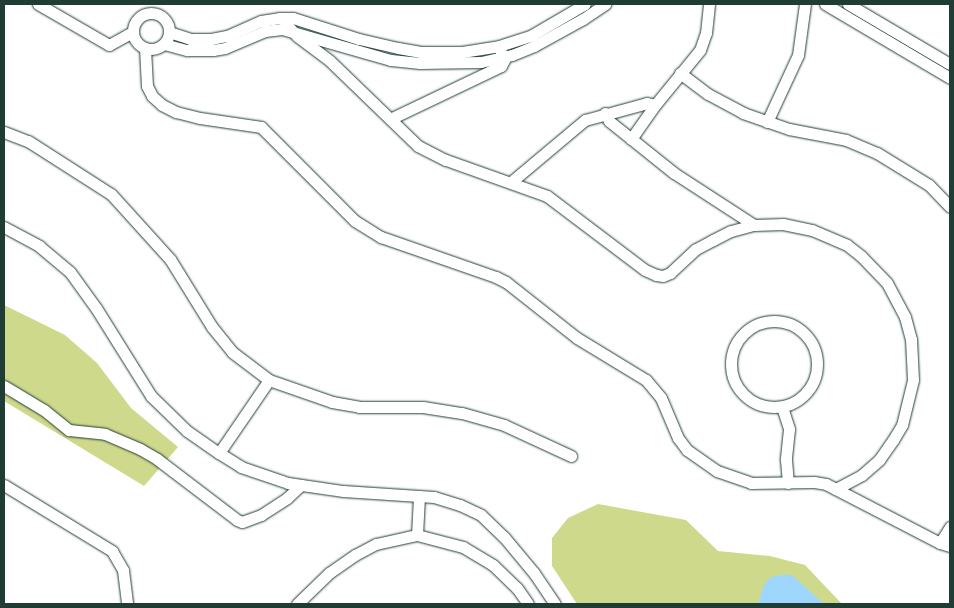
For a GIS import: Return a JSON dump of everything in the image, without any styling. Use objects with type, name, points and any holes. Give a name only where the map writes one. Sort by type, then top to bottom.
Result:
[{"type":"street","points":[[38,4],[109,45],[132,32]]},
{"type":"street","points":[[164,44],[169,32],[167,21],[160,8],[135,20],[132,32],[136,42],[146,48],[155,48],[164,44],[187,50],[213,50],[226,48],[265,31],[291,30],[391,60],[461,63],[501,52],[585,4]]},
{"type":"street","points":[[169,32],[190,40],[211,39],[227,36],[261,21],[284,18],[303,20],[359,39],[413,51],[523,51],[549,39],[604,4]]},
{"type":"street","points":[[631,139],[655,105],[704,44],[709,4]]},
{"type":"street","points":[[767,122],[798,55],[805,4]]},
{"type":"street","points":[[825,4],[950,78]]},
{"type":"street","points":[[848,4],[950,64]]},
{"type":"street","points":[[284,18],[291,30],[330,61],[418,146],[560,203],[645,270],[656,275],[662,276],[670,273],[696,249],[713,240],[731,231],[754,225],[783,224],[812,230],[847,245],[876,270],[887,283],[905,318],[911,339],[913,365],[910,398],[902,425],[894,440],[879,460],[862,475],[836,489]]},
{"type":"street","points":[[146,48],[147,86],[152,96],[162,105],[176,112],[200,118],[261,127],[355,221],[381,237],[501,280],[577,338],[646,380],[661,398],[678,438],[699,460],[730,477],[751,483],[814,482],[836,489],[945,544],[950,528]]},
{"type":"street","points":[[390,120],[501,66],[501,52]]},
{"type":"street","points":[[680,73],[723,103],[767,122],[862,145],[929,185],[950,207]]},
{"type":"street","points":[[511,182],[585,120],[647,103],[655,105]]},
{"type":"street","points":[[605,113],[609,121],[674,173],[754,225]]},
{"type":"street","points":[[4,132],[28,141],[111,194],[170,259],[212,327],[232,352],[269,380],[332,402],[359,407],[423,407],[462,413],[504,425],[571,456]]},
{"type":"street","points":[[4,227],[39,246],[70,272],[96,308],[151,396],[187,431],[219,453],[241,467],[288,483],[343,491],[434,497],[460,505],[481,515],[519,555],[555,604]]},
{"type":"street","points":[[780,321],[793,325],[804,333],[812,344],[817,356],[817,370],[809,389],[794,402],[782,407],[767,407],[752,402],[741,392],[733,379],[730,365],[737,343],[752,327],[766,322],[780,321]]},
{"type":"street","points":[[219,453],[269,380]]},
{"type":"street","points":[[4,386],[44,410],[69,430],[104,434],[157,458],[242,522],[261,515],[287,498],[301,485]]},
{"type":"street","points":[[782,407],[789,429],[786,460],[788,483]]},
{"type":"street","points":[[855,500],[862,475]]},
{"type":"street","points":[[4,485],[112,551],[123,570],[127,604]]},
{"type":"street","points":[[417,535],[419,496]]},
{"type":"street","points":[[297,604],[329,574],[355,555],[376,544],[417,535],[463,547],[493,565],[517,588],[528,604]]},
{"type":"green space","points":[[4,305],[65,335],[97,363],[131,408],[178,447],[144,486],[4,401]]},
{"type":"green space","points":[[598,504],[686,520],[718,551],[770,556],[805,565],[842,604],[577,604],[552,566],[552,538],[568,518]]},
{"type":"water","points":[[792,575],[824,604],[758,604],[764,585],[771,577]]}]
